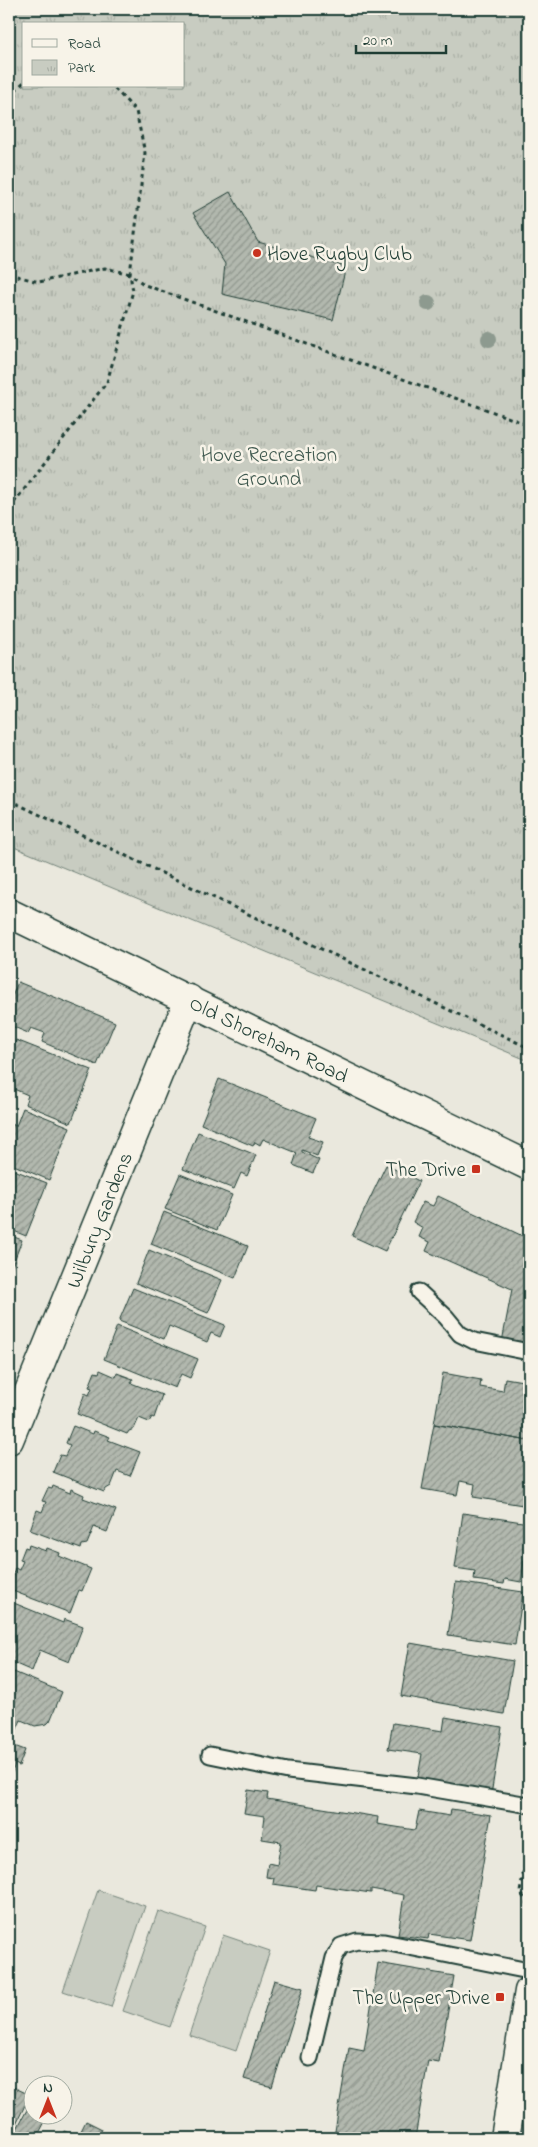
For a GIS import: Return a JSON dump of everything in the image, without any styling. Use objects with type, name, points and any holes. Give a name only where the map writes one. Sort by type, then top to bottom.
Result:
[{"type":"main road","name":"Old Shoreham Road","points":[[9,913],[529,1166]]},
{"type":"main road","name":"Wilbury Gardens","points":[[9,1440],[189,999]]},
{"type":"main road","points":[[505,2138],[529,1991]]},
{"type":"lane","points":[[419,1292],[446,1317],[460,1334],[474,1341],[529,1352]]},
{"type":"lane","points":[[210,1755],[288,1770],[417,1786],[529,1805]]},
{"type":"lane","points":[[310,2058],[334,1958],[341,1946],[356,1941],[384,1942],[529,1971]]},
{"type":"path","points":[[9,96],[22,84]]},
{"type":"path","points":[[9,509],[107,382],[132,291],[130,274],[145,153],[136,111],[114,88]]},
{"type":"path","points":[[9,274],[39,282],[106,268],[130,274],[145,285],[529,425]]},
{"type":"path","points":[[9,800],[529,1048]]},
{"type":"path","points":[[529,1840],[520,1892],[529,1905]]},
{"type":"green space","name":"Hove Recreation Ground","points":[[9,9],[529,9],[529,1061],[9,845]]},
{"type":"green space","points":[[98,1890],[145,1906],[111,2007],[63,1991]]},
{"type":"green space","points":[[158,1911],[205,1927],[170,2027],[123,2011]]},
{"type":"green space","points":[[223,1935],[270,1951],[236,2051],[189,2035]]},
{"type":"building","name":"Hove Rugby Club","points":[[230,192],[258,242],[346,267],[333,320],[222,294],[225,264],[193,213]]},
{"type":"building","points":[[18,982],[115,1022],[97,1065],[42,1042],[45,1033],[31,1028],[28,1033],[9,1025],[9,1004]]},
{"type":"building","points":[[16,1040],[92,1070],[71,1123],[25,1104],[28,1095],[9,1087],[9,1058]]},
{"type":"building","points":[[219,1079],[316,1118],[308,1137],[323,1142],[317,1156],[302,1150],[302,1152],[319,1160],[313,1173],[293,1165],[297,1153],[263,1139],[260,1145],[255,1142],[253,1146],[201,1124]]},
{"type":"building","points":[[23,1108],[70,1127],[49,1180],[9,1163],[9,1123],[16,1126]]},
{"type":"building","points":[[198,1132],[256,1155],[247,1176],[241,1173],[234,1189],[183,1169]]},
{"type":"building","points":[[386,1165],[419,1181],[385,1251],[352,1236]]},
{"type":"building","points":[[9,1168],[47,1183],[26,1236],[9,1229]]},
{"type":"building","points":[[180,1174],[232,1195],[217,1230],[165,1209]]},
{"type":"building","points":[[438,1196],[529,1239],[529,1347],[502,1342],[512,1289],[426,1251],[430,1242],[419,1237],[423,1228],[413,1222],[423,1202],[433,1206]]},
{"type":"building","points":[[164,1212],[248,1246],[235,1278],[151,1244]]},
{"type":"building","points":[[9,1235],[22,1240],[9,1274]]},
{"type":"building","points":[[149,1250],[222,1280],[208,1313],[136,1283]]},
{"type":"building","points":[[133,1288],[225,1325],[220,1337],[211,1333],[207,1342],[169,1326],[164,1339],[119,1321]]},
{"type":"building","points":[[117,1326],[198,1359],[190,1378],[181,1374],[175,1388],[104,1359]]},
{"type":"building","points":[[100,1370],[116,1377],[117,1373],[133,1379],[131,1383],[162,1395],[154,1418],[152,1417],[149,1422],[139,1418],[134,1429],[127,1434],[77,1414],[85,1393],[89,1395],[92,1388],[89,1387],[95,1372],[99,1373]]},
{"type":"building","points":[[443,1373],[481,1380],[480,1387],[503,1391],[505,1378],[529,1382],[529,1441],[434,1424]]},
{"type":"building","points":[[434,1424],[529,1441],[529,1506],[473,1497],[475,1484],[460,1481],[457,1495],[422,1489]]},
{"type":"building","points":[[73,1426],[93,1434],[94,1431],[110,1437],[108,1440],[140,1452],[130,1476],[117,1471],[111,1486],[104,1492],[53,1472],[60,1455],[65,1456],[70,1445],[66,1443]]},
{"type":"building","points":[[53,1486],[70,1493],[71,1489],[84,1495],[83,1498],[116,1510],[107,1532],[94,1527],[87,1544],[82,1545],[81,1549],[30,1530],[37,1510],[42,1512],[46,1502],[42,1501],[48,1488],[52,1489]]},
{"type":"building","points":[[463,1513],[529,1523],[529,1559],[524,1561],[521,1582],[505,1579],[504,1584],[474,1580],[475,1571],[455,1568]]},
{"type":"building","points":[[29,1545],[46,1551],[47,1548],[60,1553],[59,1556],[91,1569],[82,1591],[79,1590],[70,1613],[10,1590],[9,1585],[15,1568],[19,1570],[23,1561],[20,1560],[25,1547],[28,1548]]},
{"type":"building","points":[[456,1582],[523,1592],[515,1645],[448,1635]]},
{"type":"building","points":[[9,1601],[63,1623],[64,1619],[83,1626],[69,1662],[40,1650],[32,1671],[9,1661]]},
{"type":"building","points":[[410,1643],[513,1661],[504,1714],[401,1696]]},
{"type":"building","points":[[9,1670],[62,1692],[47,1724],[35,1726],[21,1720],[15,1733],[9,1731]]},
{"type":"building","points":[[445,1717],[502,1727],[491,1795],[417,1783],[422,1754],[388,1749],[393,1723],[443,1731]]},
{"type":"building","points":[[9,1744],[25,1750],[19,1766],[15,1764],[9,1781]]},
{"type":"building","points":[[248,1790],[268,1793],[267,1799],[378,1817],[377,1824],[415,1830],[419,1811],[450,1816],[451,1809],[491,1815],[470,1940],[429,1934],[428,1939],[398,1935],[404,1895],[371,1889],[371,1893],[316,1885],[315,1890],[273,1884],[274,1878],[266,1877],[268,1863],[277,1865],[281,1842],[262,1839],[265,1816],[244,1813]]},
{"type":"building","points":[[378,1963],[454,1976],[439,2063],[428,2061],[415,2138],[334,2137],[349,2048],[364,2051]]},
{"type":"building","points":[[274,1980],[303,1988],[272,2087],[244,2079]]},
{"type":"building","points":[[9,2085],[22,2091],[22,2111],[9,2138]]},
{"type":"building","points":[[22,2119],[22,2124],[44,2124],[38,2135],[43,2138],[12,2138]]},
{"type":"building","points":[[86,2121],[102,2129],[98,2138],[61,2138],[64,2131],[78,2137]]},
{"type":"place","name":"Hove Rugby Club","points":[[257,253]]},
{"type":"place","name":"The Drive","points":[[476,1169]]},
{"type":"place","name":"The Upper Drive","points":[[500,1997]]}]
